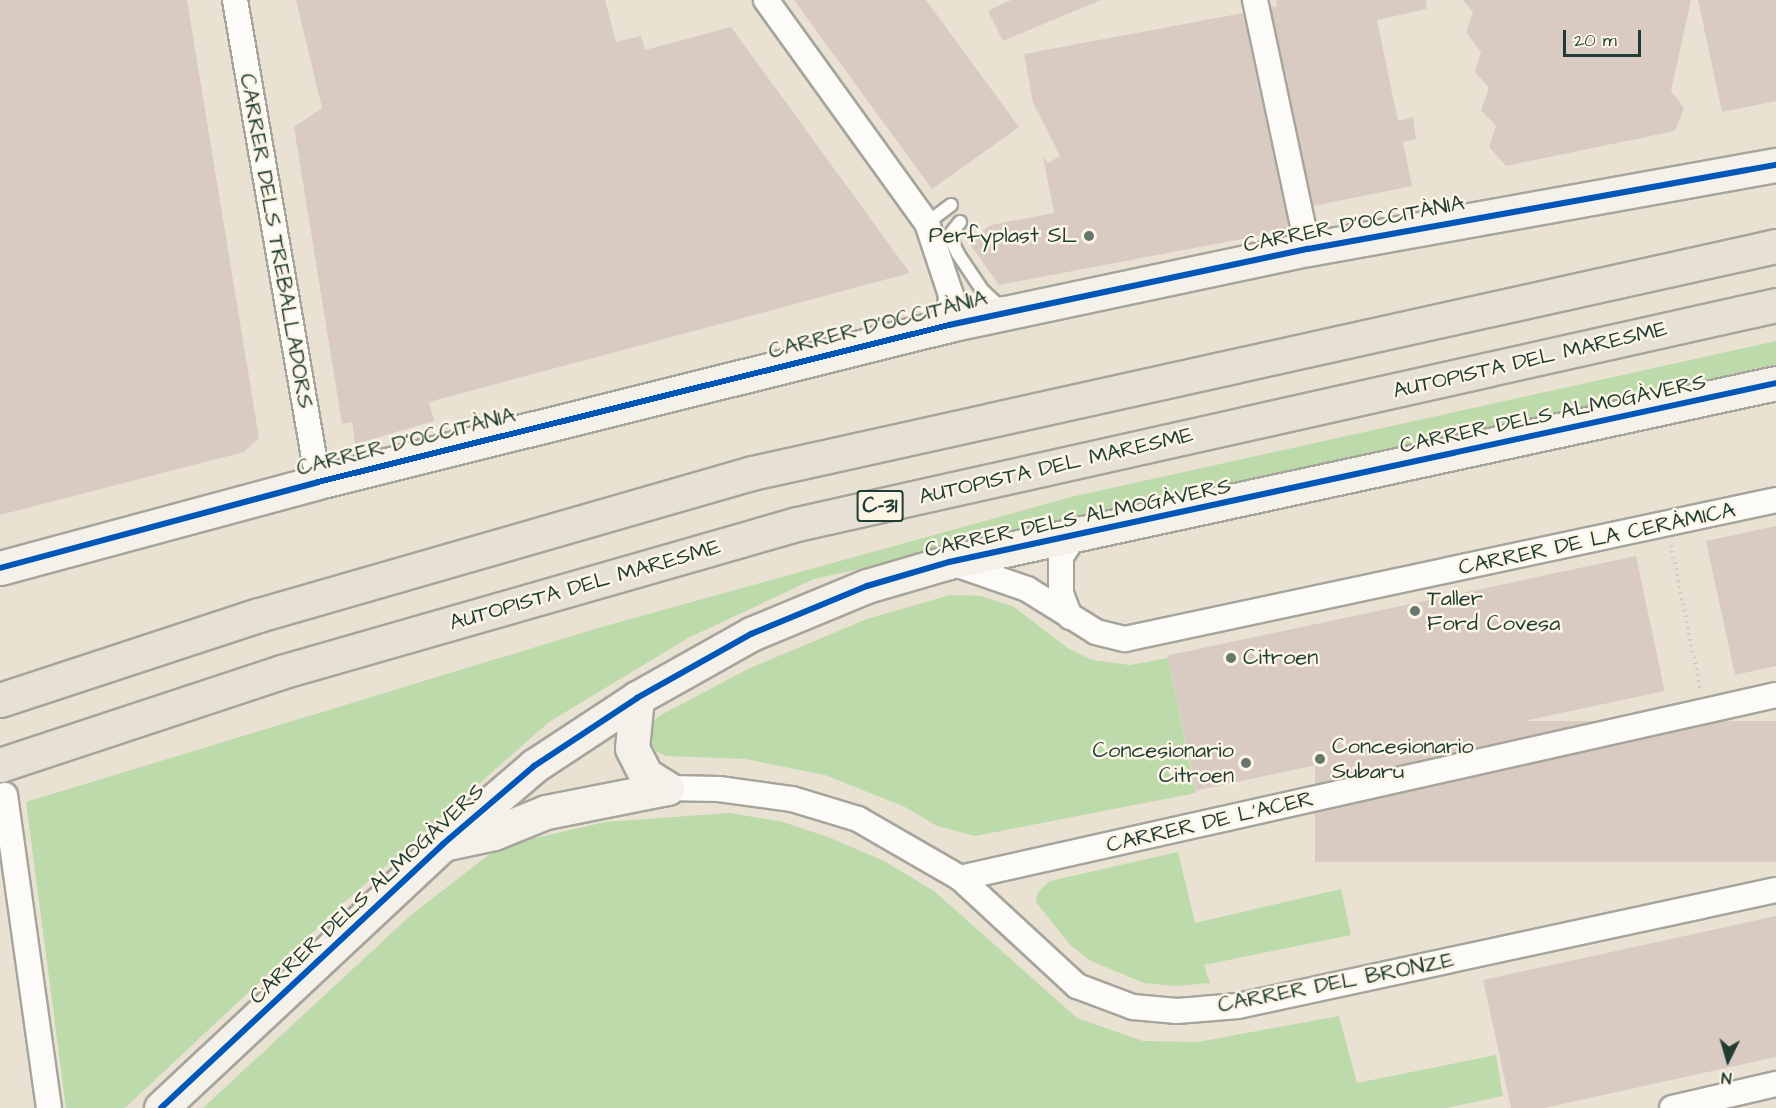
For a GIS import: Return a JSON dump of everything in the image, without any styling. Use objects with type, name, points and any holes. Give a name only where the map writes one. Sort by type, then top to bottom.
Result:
[{"type":"highway","points":[[0,700],[259,615],[752,473],[1776,246]]},
{"type":"highway","name":"AUTOPISTA DEL MARESME","points":[[2,780],[281,672],[797,524],[1776,305]]},
{"type":"street","name":"CARRER DELS TREBALLADORS","points":[[235,0],[318,482]]},
{"type":"street","points":[[766,0],[927,223],[951,295],[950,325]]},
{"type":"street","points":[[1255,0],[1308,249]]},
{"type":"street","name":"CARRER D'OCCITÀNIA","points":[[0,568],[318,482],[950,325],[1308,249],[1776,165]]},
{"type":"street","name":"CARRER DELS ALMOGÀVERS","points":[[161,1108],[443,844],[534,766],[637,698],[751,634],[867,586],[949,562],[1776,383]]},
{"type":"street","name":"CARRER DE LA CERÀMICA","points":[[949,562],[1027,590],[1096,632],[1125,639],[1776,501]]},
{"type":"street","points":[[1070,617],[1061,594],[1061,557],[1074,536]]},
{"type":"street","name":"CARRER DE L'ACER","points":[[960,878],[1776,695]]},
{"type":"street","points":[[637,698],[632,748],[646,775],[667,788]]},
{"type":"street","points":[[2,780],[49,1108]]},
{"type":"street","points":[[443,844],[494,832],[546,812],[667,788]]},
{"type":"street","name":"CARRER DEL BRONZE","points":[[667,788],[750,793],[792,799],[858,819],[960,878],[1077,986],[1133,1007],[1177,1011],[1238,1005],[1776,890]]},
{"type":"street","points":[[1672,1108],[1776,1084]]},
{"type":"lane","points":[[927,223],[951,205]]},
{"type":"lane","points":[[960,222],[949,236],[983,291],[996,304],[1076,298]]},
{"type":"path","points":[[1667,524],[1705,711]]},
{"type":"green space","points":[[1776,341],[1776,364],[814,579],[688,638],[549,722],[346,901],[125,1108],[66,1108],[26,802],[598,628],[1071,497]]},
{"type":"green space","points":[[950,595],[981,596],[1014,607],[1069,649],[1092,660],[1130,665],[1168,658],[1196,793],[975,836],[937,826],[905,807],[825,775],[745,759],[666,756],[656,751],[650,741],[652,723],[659,716],[748,669],[867,619]]},
{"type":"green space","points":[[729,813],[783,822],[828,837],[884,861],[934,891],[1077,1018],[1143,1041],[1198,1042],[1339,1016],[1357,1083],[1496,1055],[1503,1096],[1446,1108],[203,1108],[411,915],[500,846],[605,822]]},
{"type":"green space","points":[[1178,852],[1195,923],[1341,889],[1351,935],[1204,965],[1210,983],[1176,986],[1144,983],[1091,961],[1070,945],[1036,902],[1038,892],[1050,881]]},
{"type":"building","points":[[0,0],[187,0],[259,438],[244,452],[0,515]]},
{"type":"building","points":[[296,0],[605,0],[616,42],[641,36],[645,50],[731,27],[910,273],[429,402],[434,421],[355,444],[352,422],[342,424],[294,127],[322,108]]},
{"type":"building","points":[[794,0],[926,0],[1019,127],[932,189]]},
{"type":"building","points":[[1011,0],[1101,0],[1003,41],[988,11]]},
{"type":"building","points":[[1276,0],[1426,0],[1427,9],[1377,20],[1398,121],[1413,117],[1416,139],[1403,142],[1412,186],[1313,206],[1271,7],[1277,6]]},
{"type":"building","points":[[1463,0],[1691,0],[1671,91],[1684,108],[1675,131],[1506,166],[1489,147],[1496,126],[1481,110],[1489,88],[1475,72],[1481,52],[1466,32],[1473,12]]},
{"type":"building","points":[[1698,0],[1776,0],[1776,101],[1722,112]]},
{"type":"building","points":[[1243,13],[1289,230],[999,285],[968,241],[991,225],[1054,213],[1043,156],[1048,163],[1060,156],[1033,103],[1024,54]]},
{"type":"building","points":[[1776,526],[1776,666],[1735,675],[1706,541]]},
{"type":"building","points":[[1636,556],[1665,691],[1196,791],[1167,656]]},
{"type":"building","points":[[1315,721],[1776,721],[1776,862],[1315,862]]},
{"type":"building","points":[[1776,916],[1776,1057],[1544,1108],[1511,1108],[1483,980]]},
{"type":"cycle path","points":[[0,568],[318,482],[949,325],[1308,249],[1776,165]]},
{"type":"cycle path","points":[[161,1108],[443,844],[534,766],[637,698],[751,634],[867,586],[949,562],[1776,383]]},
{"type":"place","name":"Perfyplast SL","points":[[1089,236]]},
{"type":"place","name":"Taller Ford Covesa","points":[[1415,611]]},
{"type":"place","name":"Citroen","points":[[1231,658]]},
{"type":"place","name":"Concesionario Subaru","points":[[1320,759]]},
{"type":"place","name":"Concesionario Citroen","points":[[1246,763]]}]
